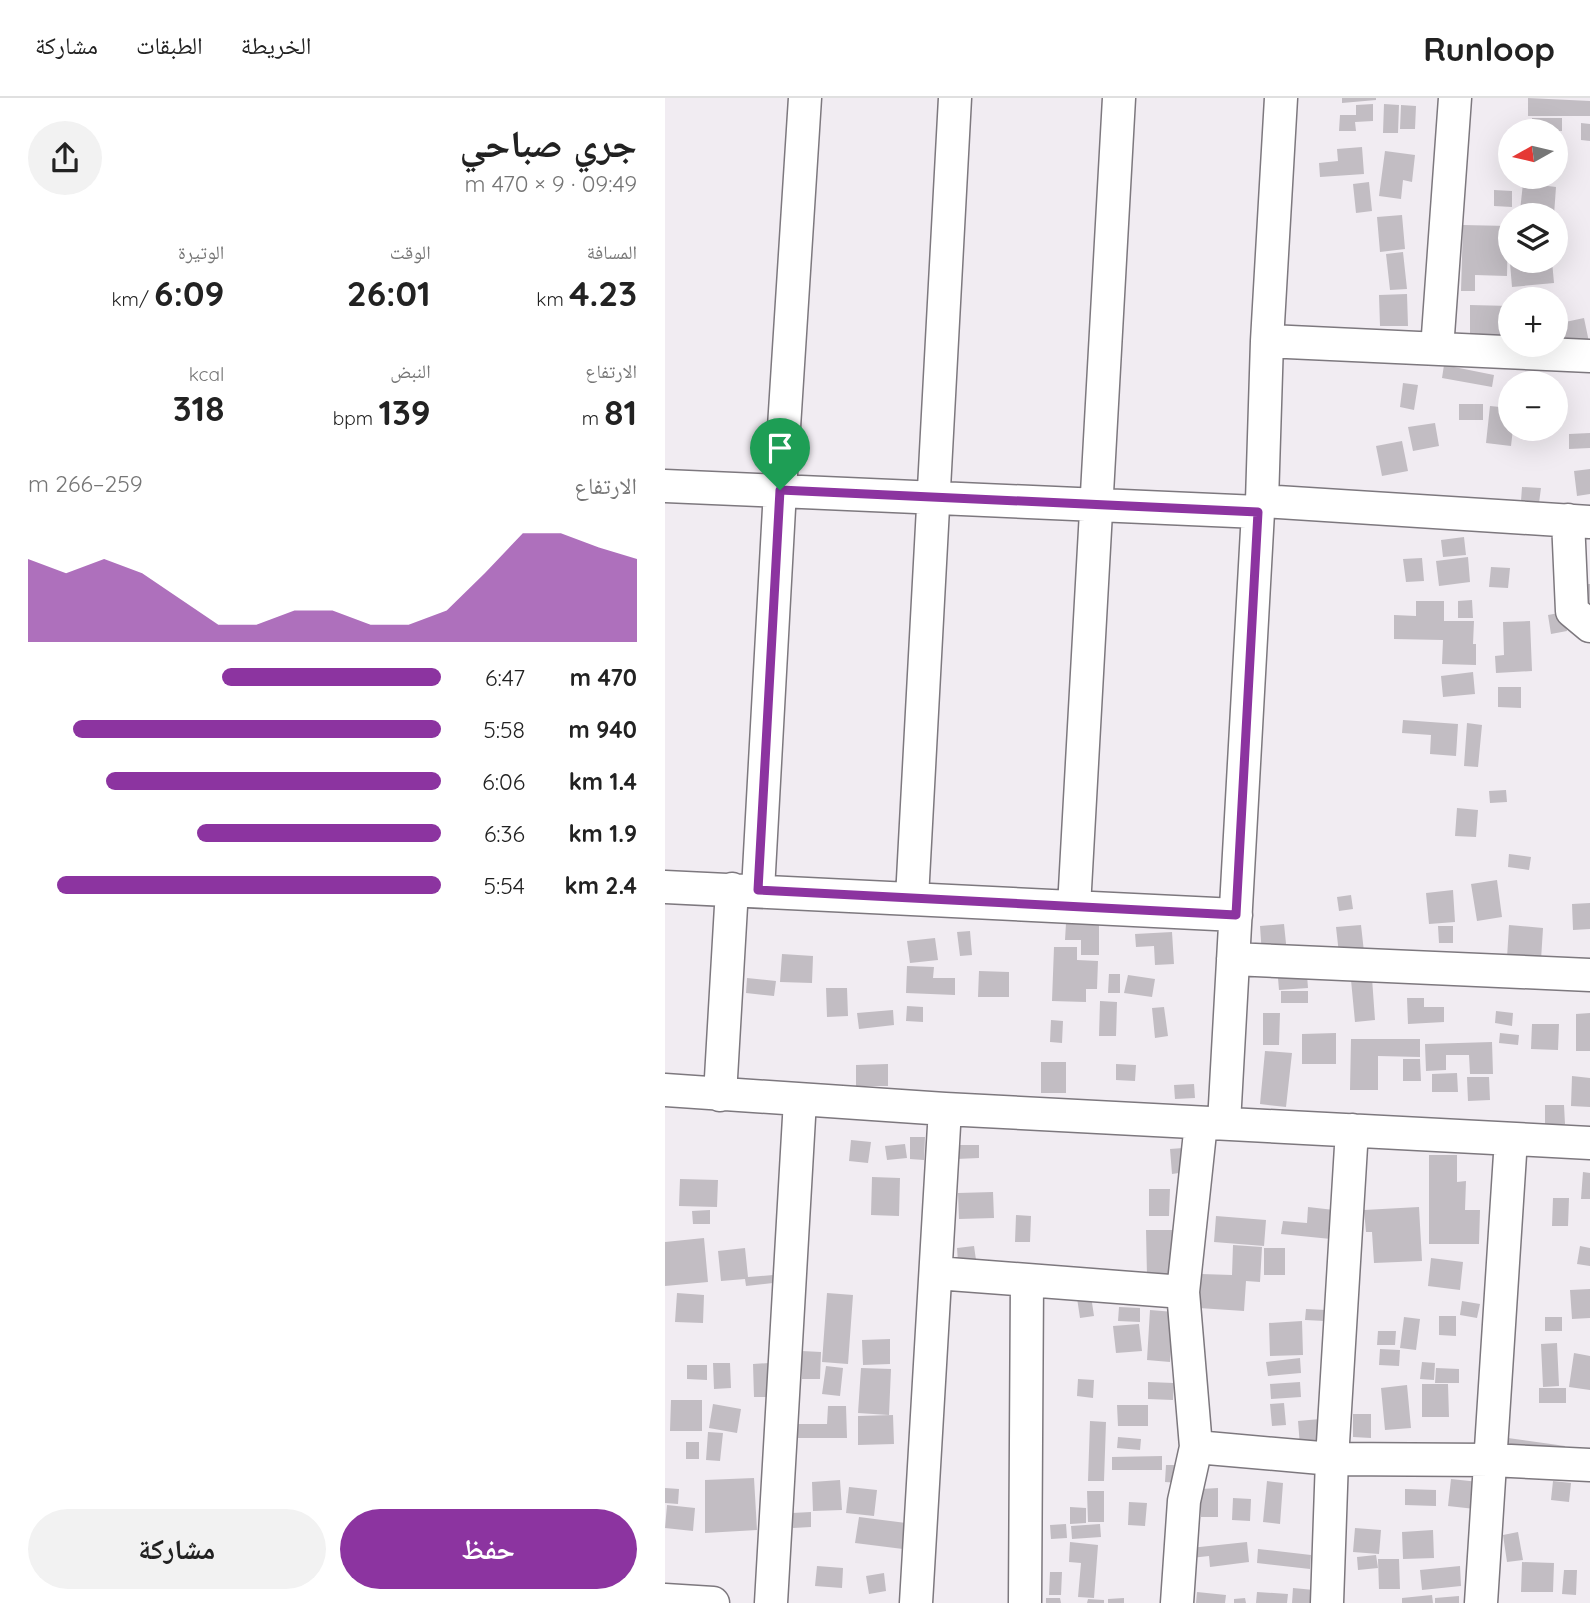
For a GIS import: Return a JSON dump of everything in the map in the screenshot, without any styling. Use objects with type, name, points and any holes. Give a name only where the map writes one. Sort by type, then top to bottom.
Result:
[{"type":"street","points":[[720,1096],[745,889],[780,490],[805,98]]},
{"type":"street","points":[[912,898],[955,98]]},
{"type":"street","points":[[1074,907],[1119,98]]},
{"type":"street","points":[[1177,1603],[1184,1501],[1196,1447],[1183,1293],[1213,1123],[1233,959],[1281,98]]},
{"type":"street","points":[[1437,349],[1455,98]]},
{"type":"street","points":[[1267,341],[1590,356]]},
{"type":"street","points":[[665,486],[933,496],[1095,506],[1260,507],[1579,521],[1572,611],[1590,626]]},
{"type":"street","points":[[665,887],[1236,915]]},
{"type":"street","points":[[1233,959],[1590,975]]},
{"type":"street","points":[[665,1090],[945,1110],[1590,1143]]},
{"type":"street","points":[[771,1603],[800,1100]]},
{"type":"street","points":[[916,1603],[945,1110]]},
{"type":"street","points":[[1327,1603],[1332,1459],[1352,1130]]},
{"type":"street","points":[[1481,1603],[1511,1139]]},
{"type":"street","points":[[936,1273],[1183,1293]]},
{"type":"street","points":[[1025,1603],[1027,1280]]},
{"type":"street","points":[[1196,1447],[1332,1459],[1491,1460],[1590,1465]]},
{"type":"street","points":[[665,1600],[713,1603]]},
{"type":"building","points":[[1342,98],[1376,98],[1376,100],[1342,103]]},
{"type":"building","points":[[1528,98],[1590,101],[1590,116],[1528,116]]},
{"type":"building","points":[[1373,104],[1373,121],[1355,122],[1356,131],[1339,131],[1340,115],[1356,115],[1356,105]]},
{"type":"building","points":[[1384,104],[1399,105],[1398,133],[1383,133]]},
{"type":"building","points":[[1401,105],[1416,106],[1415,129],[1400,129]]},
{"type":"building","points":[[1581,123],[1590,124],[1590,141],[1581,140]]},
{"type":"building","points":[[1362,147],[1364,174],[1320,177],[1319,163],[1338,161],[1337,149]]},
{"type":"building","points":[[1385,151],[1415,155],[1412,182],[1403,180],[1401,199],[1379,196]]},
{"type":"building","points":[[1369,182],[1372,211],[1356,213],[1353,184]]},
{"type":"building","points":[[1522,189],[1556,189],[1555,203],[1521,203]]},
{"type":"building","points":[[1494,190],[1512,191],[1512,203],[1498,203],[1498,206],[1494,206]]},
{"type":"building","points":[[1402,215],[1405,249],[1380,252],[1377,217]]},
{"type":"building","points":[[1463,225],[1498,226],[1498,273],[1507,273],[1507,276],[1475,275],[1475,291],[1461,291]]},
{"type":"building","points":[[1403,252],[1407,289],[1390,290],[1386,254]]},
{"type":"building","points":[[1511,273],[1553,273],[1554,283],[1512,287]]},
{"type":"building","points":[[1407,294],[1408,326],[1380,326],[1379,295]]},
{"type":"building","points":[[1470,305],[1498,306],[1498,335],[1470,335]]},
{"type":"building","points":[[1584,318],[1589,342],[1568,346],[1568,321]]},
{"type":"building","points":[[1444,365],[1494,375],[1492,387],[1442,378]]},
{"type":"building","points":[[1403,383],[1418,385],[1414,410],[1400,407]]},
{"type":"building","points":[[1459,404],[1483,404],[1483,420],[1459,420]]},
{"type":"building","points":[[1490,406],[1498,407],[1498,441],[1512,441],[1511,446],[1486,443]]},
{"type":"building","points":[[1435,423],[1439,446],[1413,451],[1408,427]]},
{"type":"building","points":[[1590,433],[1590,448],[1569,449],[1569,434]]},
{"type":"building","points":[[1402,441],[1408,471],[1382,476],[1376,446]]},
{"type":"building","points":[[1590,469],[1590,494],[1577,496],[1574,471]]},
{"type":"building","points":[[1522,487],[1541,488],[1539,503],[1521,501]]},
{"type":"building","points":[[1464,537],[1466,555],[1443,557],[1441,540]]},
{"type":"building","points":[[1468,557],[1470,582],[1439,586],[1436,561]]},
{"type":"building","points":[[1422,558],[1424,581],[1406,582],[1403,559]]},
{"type":"building","points":[[1491,567],[1510,568],[1508,588],[1489,587]]},
{"type":"building","points":[[1580,584],[1590,584],[1590,604],[1580,603]]},
{"type":"building","points":[[1472,600],[1473,618],[1458,618],[1458,601]]},
{"type":"building","points":[[1416,601],[1444,601],[1444,621],[1474,621],[1476,665],[1442,664],[1443,640],[1394,639],[1394,615],[1416,616]]},
{"type":"building","points":[[1564,612],[1567,631],[1551,634],[1548,615]]},
{"type":"building","points":[[1530,621],[1532,671],[1496,673],[1495,656],[1504,655],[1503,622]]},
{"type":"building","points":[[1473,672],[1475,694],[1443,697],[1441,676]]},
{"type":"building","points":[[1498,687],[1521,687],[1521,708],[1498,707]]},
{"type":"building","points":[[1403,720],[1458,724],[1456,756],[1430,754],[1431,735],[1402,733]]},
{"type":"building","points":[[1467,723],[1482,725],[1478,767],[1464,766]]},
{"type":"building","points":[[1506,790],[1507,802],[1490,803],[1489,791]]},
{"type":"building","points":[[1457,808],[1478,810],[1476,837],[1455,836]]},
{"type":"building","points":[[1509,854],[1531,857],[1529,870],[1508,867]]},
{"type":"building","points":[[1497,880],[1502,917],[1477,921],[1471,884]]},
{"type":"building","points":[[1453,890],[1455,922],[1429,924],[1426,893]]},
{"type":"building","points":[[1351,895],[1353,909],[1339,911],[1337,897]]},
{"type":"building","points":[[1590,903],[1590,929],[1573,930],[1572,904]]},
{"type":"building","points":[[1066,923],[1099,923],[1099,955],[1081,955],[1081,940],[1065,940]]},
{"type":"building","points":[[1284,924],[1287,953],[1262,955],[1260,926]]},
{"type":"building","points":[[1361,925],[1364,952],[1339,954],[1336,927]]},
{"type":"building","points":[[1509,925],[1543,928],[1541,960],[1507,958]]},
{"type":"building","points":[[1438,926],[1453,926],[1453,943],[1439,943]]},
{"type":"building","points":[[970,931],[972,955],[960,956],[957,932]]},
{"type":"building","points":[[1172,932],[1174,964],[1155,965],[1154,946],[1136,947],[1135,934]]},
{"type":"building","points":[[935,938],[938,960],[910,963],[907,941]]},
{"type":"building","points":[[1054,947],[1077,947],[1077,960],[1098,961],[1097,989],[1086,989],[1086,1002],[1052,1001]]},
{"type":"building","points":[[782,954],[813,956],[812,983],[780,982]]},
{"type":"building","points":[[907,966],[934,967],[933,978],[955,978],[955,995],[906,993]]},
{"type":"building","points":[[979,971],[1009,972],[1009,997],[978,997]]},
{"type":"building","points":[[1109,974],[1120,974],[1120,993],[1108,993]]},
{"type":"building","points":[[1128,975],[1155,979],[1152,997],[1124,993]]},
{"type":"building","points":[[1307,975],[1308,988],[1279,990],[1278,978]]},
{"type":"building","points":[[747,978],[776,981],[774,996],[746,993]]},
{"type":"building","points":[[1372,978],[1375,1020],[1355,1022],[1351,980]]},
{"type":"building","points":[[826,988],[847,988],[848,1016],[827,1017]]},
{"type":"building","points":[[1281,991],[1308,991],[1308,1003],[1281,1003]]},
{"type":"building","points":[[1407,998],[1424,998],[1424,1007],[1444,1007],[1444,1022],[1408,1024]]},
{"type":"building","points":[[1100,1001],[1117,1002],[1116,1036],[1099,1036]]},
{"type":"building","points":[[907,1006],[923,1007],[923,1022],[906,1021]]},
{"type":"building","points":[[1164,1007],[1168,1036],[1155,1038],[1152,1008]]},
{"type":"building","points":[[893,1010],[894,1025],[859,1029],[857,1013]]},
{"type":"building","points":[[1496,1011],[1513,1013],[1512,1026],[1495,1023]]},
{"type":"building","points":[[1263,1013],[1280,1013],[1279,1045],[1263,1045]]},
{"type":"building","points":[[1590,1013],[1590,1051],[1576,1051],[1576,1014]]},
{"type":"building","points":[[1051,1020],[1063,1021],[1062,1043],[1050,1042]]},
{"type":"building","points":[[1532,1024],[1559,1024],[1558,1050],[1531,1049]]},
{"type":"building","points":[[1336,1033],[1336,1064],[1302,1064],[1302,1034]]},
{"type":"building","points":[[1500,1033],[1519,1035],[1518,1045],[1499,1043]]},
{"type":"building","points":[[1351,1039],[1420,1039],[1420,1057],[1378,1056],[1378,1090],[1350,1090]]},
{"type":"building","points":[[1492,1042],[1493,1074],[1470,1074],[1469,1055],[1446,1055],[1446,1070],[1426,1071],[1425,1044]]},
{"type":"building","points":[[1265,1051],[1292,1053],[1286,1107],[1260,1104]]},
{"type":"building","points":[[1403,1059],[1420,1059],[1421,1081],[1403,1081]]},
{"type":"building","points":[[1041,1062],[1066,1062],[1066,1093],[1041,1093]]},
{"type":"building","points":[[888,1064],[888,1086],[856,1086],[856,1065]]},
{"type":"building","points":[[1116,1064],[1136,1065],[1135,1081],[1116,1080]]},
{"type":"building","points":[[1457,1073],[1458,1092],[1432,1092],[1432,1074]]},
{"type":"building","points":[[1572,1076],[1590,1078],[1590,1107],[1571,1106]]},
{"type":"building","points":[[1467,1077],[1489,1077],[1490,1100],[1468,1101]]},
{"type":"building","points":[[1194,1084],[1195,1098],[1175,1099],[1174,1085]]},
{"type":"building","points":[[1545,1105],[1564,1105],[1565,1124],[1545,1125]]},
{"type":"building","points":[[910,1137],[925,1137],[924,1160],[910,1159]]},
{"type":"building","points":[[851,1140],[871,1142],[868,1163],[849,1161]]},
{"type":"building","points":[[905,1144],[907,1158],[887,1160],[885,1146]]},
{"type":"building","points":[[956,1145],[979,1145],[979,1158],[956,1159]]},
{"type":"building","points":[[1183,1148],[1186,1172],[1172,1174],[1170,1149]]},
{"type":"building","points":[[1429,1155],[1457,1155],[1457,1182],[1466,1181],[1465,1210],[1480,1210],[1479,1244],[1429,1244]]},
{"type":"building","points":[[1583,1172],[1590,1173],[1590,1199],[1581,1199]]},
{"type":"building","points":[[872,1177],[900,1178],[899,1216],[871,1215]]},
{"type":"building","points":[[680,1179],[718,1180],[717,1207],[679,1206]]},
{"type":"building","points":[[1149,1189],[1170,1189],[1169,1216],[1149,1216]]},
{"type":"building","points":[[993,1192],[994,1218],[959,1219],[958,1193]]},
{"type":"building","points":[[1553,1198],[1569,1198],[1568,1226],[1552,1226]]},
{"type":"building","points":[[1308,1207],[1334,1210],[1331,1239],[1281,1234],[1283,1221],[1307,1223]]},
{"type":"building","points":[[1419,1207],[1422,1261],[1374,1263],[1372,1232],[1366,1232],[1364,1210]]},
{"type":"building","points":[[710,1210],[710,1224],[693,1224],[692,1211]]},
{"type":"building","points":[[1016,1215],[1031,1216],[1030,1242],[1015,1242]]},
{"type":"building","points":[[1216,1216],[1266,1220],[1264,1246],[1214,1242]]},
{"type":"building","points":[[1146,1230],[1179,1230],[1180,1276],[1147,1276]]},
{"type":"building","points":[[704,1238],[708,1282],[665,1286],[665,1242]]},
{"type":"building","points":[[1233,1245],[1262,1247],[1260,1282],[1246,1281],[1244,1311],[1199,1308],[1201,1274],[1232,1275]]},
{"type":"building","points":[[974,1246],[976,1260],[958,1262],[957,1248]]},
{"type":"building","points":[[1580,1246],[1590,1248],[1590,1266],[1577,1264]]},
{"type":"building","points":[[745,1248],[748,1277],[773,1275],[773,1283],[746,1286],[745,1279],[721,1281],[718,1251]]},
{"type":"building","points":[[1264,1248],[1285,1248],[1285,1275],[1264,1275]]},
{"type":"building","points":[[1431,1258],[1463,1262],[1460,1290],[1428,1286]]},
{"type":"building","points":[[1590,1289],[1590,1318],[1572,1319],[1570,1290]]},
{"type":"building","points":[[677,1293],[704,1295],[703,1323],[675,1322]]},
{"type":"building","points":[[827,1293],[853,1295],[848,1364],[822,1362]]},
{"type":"building","points":[[1091,1296],[1094,1316],[1080,1318],[1077,1298]]},
{"type":"building","points":[[1462,1301],[1480,1304],[1477,1318],[1460,1315]]},
{"type":"building","points":[[1119,1307],[1140,1308],[1140,1322],[1118,1321]]},
{"type":"building","points":[[1306,1309],[1326,1310],[1325,1321],[1305,1320]]},
{"type":"building","points":[[1150,1310],[1174,1312],[1170,1362],[1147,1360]]},
{"type":"building","points":[[1439,1316],[1456,1316],[1456,1336],[1439,1335]]},
{"type":"building","points":[[1404,1317],[1420,1319],[1416,1350],[1400,1348]]},
{"type":"building","points":[[1545,1317],[1562,1317],[1562,1331],[1545,1331]]},
{"type":"building","points":[[1302,1321],[1303,1355],[1270,1356],[1269,1323]]},
{"type":"building","points":[[1139,1324],[1142,1351],[1116,1353],[1113,1326]]},
{"type":"building","points":[[1378,1331],[1396,1331],[1395,1345],[1377,1345]]},
{"type":"building","points":[[890,1339],[890,1364],[863,1365],[862,1340]]},
{"type":"building","points":[[1557,1343],[1559,1386],[1543,1387],[1541,1344]]},
{"type":"building","points":[[1380,1349],[1400,1350],[1399,1366],[1379,1365]]},
{"type":"building","points":[[802,1351],[821,1352],[820,1379],[802,1379]]},
{"type":"building","points":[[1574,1353],[1590,1356],[1590,1390],[1569,1387]]},
{"type":"building","points":[[1300,1358],[1301,1373],[1268,1376],[1266,1362]]},
{"type":"building","points":[[1422,1362],[1435,1363],[1434,1380],[1420,1379]]},
{"type":"building","points":[[713,1363],[730,1363],[731,1388],[714,1389]]},
{"type":"building","points":[[769,1363],[771,1397],[754,1397],[753,1364]]},
{"type":"building","points":[[687,1365],[707,1365],[707,1380],[687,1379]]},
{"type":"building","points":[[826,1366],[843,1368],[840,1396],[822,1394]]},
{"type":"building","points":[[861,1368],[891,1369],[889,1415],[858,1413]]},
{"type":"building","points":[[1436,1368],[1459,1369],[1459,1383],[1435,1383]]},
{"type":"building","points":[[1078,1379],[1094,1380],[1093,1398],[1077,1396]]},
{"type":"building","points":[[1148,1382],[1174,1383],[1173,1400],[1148,1399]]},
{"type":"building","points":[[1300,1382],[1301,1397],[1271,1399],[1270,1384]]},
{"type":"building","points":[[1422,1384],[1448,1384],[1449,1417],[1422,1417]]},
{"type":"building","points":[[1407,1385],[1411,1428],[1385,1430],[1381,1388]]},
{"type":"building","points":[[1539,1388],[1566,1388],[1566,1403],[1539,1403]]},
{"type":"building","points":[[671,1400],[702,1400],[702,1431],[670,1431]]},
{"type":"building","points":[[1284,1403],[1286,1425],[1272,1426],[1270,1404]]},
{"type":"building","points":[[713,1404],[741,1409],[737,1433],[709,1428]]},
{"type":"building","points":[[1117,1405],[1148,1405],[1148,1426],[1118,1426]]},
{"type":"building","points":[[828,1406],[846,1406],[847,1438],[796,1438],[796,1424],[827,1424]]},
{"type":"building","points":[[1353,1414],[1371,1414],[1371,1438],[1353,1437]]},
{"type":"building","points":[[893,1415],[894,1444],[858,1445],[858,1416]]},
{"type":"building","points":[[1320,1419],[1322,1444],[1300,1446],[1298,1421]]},
{"type":"building","points":[[1090,1421],[1106,1422],[1104,1481],[1088,1481]]},
{"type":"building","points":[[708,1432],[723,1433],[720,1461],[706,1460]]},
{"type":"building","points":[[1118,1437],[1141,1439],[1140,1450],[1117,1448]]},
{"type":"building","points":[[1508,1438],[1565,1446],[1562,1460],[1506,1452]]},
{"type":"building","points":[[686,1442],[699,1442],[699,1459],[686,1459]]},
{"type":"building","points":[[1162,1456],[1162,1470],[1112,1470],[1112,1457]]},
{"type":"building","points":[[1166,1465],[1180,1465],[1179,1483],[1165,1482]]},
{"type":"building","points":[[754,1478],[757,1530],[705,1533],[705,1480]]},
{"type":"building","points":[[1451,1479],[1479,1482],[1475,1509],[1448,1506]]},
{"type":"building","points":[[840,1480],[842,1510],[813,1511],[812,1482]]},
{"type":"building","points":[[1267,1481],[1283,1483],[1280,1524],[1263,1522]]},
{"type":"building","points":[[1553,1481],[1571,1483],[1569,1502],[1551,1500]]},
{"type":"building","points":[[849,1487],[877,1490],[874,1516],[846,1513]]},
{"type":"building","points":[[665,1488],[679,1489],[678,1504],[665,1503]]},
{"type":"building","points":[[1218,1488],[1218,1517],[1201,1517],[1201,1489]]},
{"type":"building","points":[[1405,1489],[1436,1490],[1436,1506],[1405,1505]]},
{"type":"building","points":[[1087,1491],[1104,1491],[1104,1522],[1088,1522]]},
{"type":"building","points":[[1233,1498],[1251,1499],[1250,1521],[1232,1520]]},
{"type":"building","points":[[1129,1502],[1147,1503],[1145,1526],[1128,1525]]},
{"type":"building","points":[[667,1505],[695,1508],[693,1531],[665,1528]]},
{"type":"building","points":[[1070,1507],[1086,1508],[1086,1523],[1070,1524]]},
{"type":"building","points":[[811,1512],[811,1527],[793,1528],[792,1513]]},
{"type":"building","points":[[859,1517],[906,1523],[903,1549],[855,1543]]},
{"type":"building","points":[[1066,1524],[1067,1538],[1051,1539],[1050,1525]]},
{"type":"building","points":[[1100,1524],[1101,1537],[1072,1539],[1071,1526]]},
{"type":"building","points":[[1355,1528],[1381,1530],[1379,1554],[1353,1552]]},
{"type":"building","points":[[1433,1530],[1434,1558],[1403,1559],[1402,1532]]},
{"type":"building","points":[[1518,1532],[1523,1560],[1507,1562],[1503,1535]]},
{"type":"building","points":[[1070,1542],[1098,1545],[1094,1598],[1078,1597],[1081,1563],[1069,1562]]},
{"type":"building","points":[[1247,1542],[1249,1562],[1210,1567],[1209,1556],[1191,1558],[1190,1548]]},
{"type":"building","points":[[1258,1549],[1311,1555],[1310,1569],[1257,1563]]},
{"type":"building","points":[[1376,1555],[1378,1568],[1358,1570],[1357,1557]]},
{"type":"building","points":[[1378,1559],[1399,1559],[1400,1589],[1379,1589]]},
{"type":"building","points":[[1522,1562],[1554,1563],[1553,1592],[1521,1592]]},
{"type":"building","points":[[817,1566],[843,1568],[842,1588],[815,1586]]},
{"type":"building","points":[[1460,1566],[1461,1586],[1422,1590],[1420,1570]]},
{"type":"building","points":[[1564,1570],[1577,1570],[1576,1595],[1562,1594]]},
{"type":"building","points":[[1050,1572],[1062,1572],[1061,1595],[1049,1595]]},
{"type":"building","points":[[884,1573],[886,1591],[869,1594],[866,1576]]},
{"type":"building","points":[[1293,1588],[1314,1590],[1313,1603],[1292,1603]]},
{"type":"building","points":[[1197,1592],[1226,1595],[1225,1603],[1196,1603]]},
{"type":"building","points":[[1257,1592],[1288,1594],[1287,1603],[1256,1603]]},
{"type":"building","points":[[1432,1595],[1433,1603],[1402,1603],[1402,1598]]},
{"type":"building","points":[[1459,1596],[1459,1603],[1435,1603],[1435,1598]]},
{"type":"building","points":[[1046,1598],[1060,1598],[1061,1603],[1046,1603]]},
{"type":"building","points":[[1124,1598],[1124,1603],[1108,1603],[1108,1599]]},
{"type":"building","points":[[1245,1598],[1246,1603],[1234,1603],[1234,1599]]},
{"type":"building","points":[[1088,1599],[1104,1600],[1104,1603],[1087,1603]]},
{"type":"route","points":[[780,490],[1258,512],[1236,915],[758,890],[780,490]]}]
